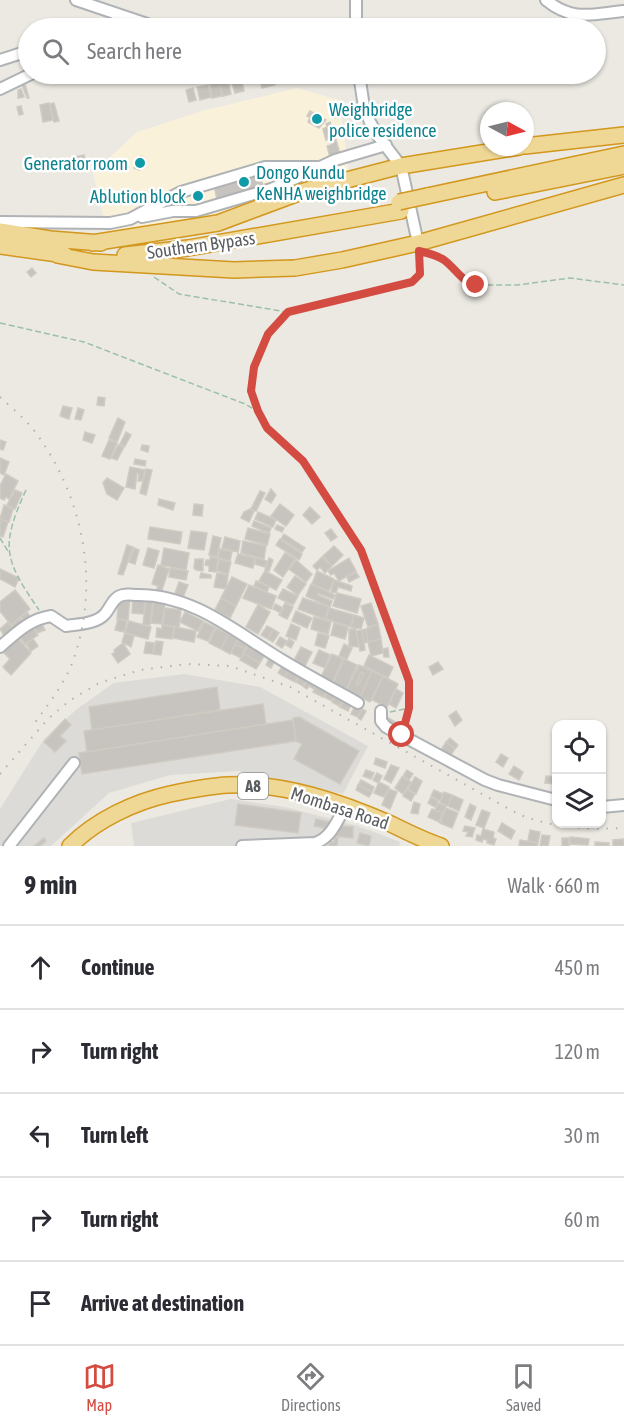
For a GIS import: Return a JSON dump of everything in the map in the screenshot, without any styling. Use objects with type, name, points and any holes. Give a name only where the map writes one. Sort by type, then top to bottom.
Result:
[{"type":"highway","points":[[534,145],[624,135]]},
{"type":"highway","points":[[92,243],[219,223],[304,191],[401,166],[480,153]]},
{"type":"highway","points":[[428,201],[624,154]]},
{"type":"highway","points":[[400,206],[624,166]]},
{"type":"highway","points":[[57,255],[93,262],[234,270],[295,268],[419,247],[624,185]]},
{"type":"highway","name":"Southern Bypass","points":[[0,231],[92,243],[137,244],[400,206]]},
{"type":"highway","name":"Southern Bypass","points":[[0,246],[57,255],[128,255],[333,224],[400,206]]},
{"type":"highway","name":"Mombasa Road","points":[[70,846],[100,823],[153,798],[210,787],[246,785],[302,793],[391,824],[414,842],[441,846]]},
{"type":"street","points":[[76,0],[126,18]]},
{"type":"street","points":[[356,0],[356,18]]},
{"type":"street","points":[[546,0],[555,8],[573,15],[624,11]]},
{"type":"street","points":[[0,60],[18,54]]},
{"type":"street","points":[[0,88],[18,80]]},
{"type":"street","points":[[361,84],[364,107],[370,122],[401,166],[419,247]]},
{"type":"street","points":[[0,222],[110,223],[173,212],[196,211],[271,189],[320,167],[326,162],[386,145]]},
{"type":"street","points":[[130,219],[181,192],[265,166],[320,167]]},
{"type":"street","points":[[0,647],[40,617],[51,616],[66,627],[92,622],[104,614],[113,600],[123,595],[150,594],[173,599],[224,623],[281,660],[358,703]]},
{"type":"street","points":[[381,711],[383,723],[491,783],[552,799]]},
{"type":"street","points":[[9,846],[74,763]]},
{"type":"street","points":[[606,807],[624,805]]},
{"type":"street","points":[[242,846],[315,843],[323,840],[345,807]]},
{"type":"path","points":[[152,275],[179,294],[288,312],[412,282],[420,274],[419,247],[444,260],[465,281],[476,285],[517,285],[570,278],[624,285]]},
{"type":"path","points":[[288,312],[268,334],[254,367],[251,391],[267,428],[303,461],[361,550],[409,681],[409,708],[402,735]]},
{"type":"path","points":[[0,323],[84,342],[246,404],[258,411]]},
{"type":"path","points":[[26,490],[9,535],[9,554],[24,589],[39,610],[40,617]]},
{"type":"path","points":[[0,538],[9,554]]},
{"type":"shaded area","points":[[297,88],[339,100],[349,171],[183,226],[111,232],[103,215],[93,173],[137,132],[202,111]]},
{"type":"shaded area","points":[[184,674],[260,687],[368,746],[343,794],[239,771],[170,775],[109,793],[51,846],[0,846],[0,809],[44,739],[77,709],[114,683]]},
{"type":"shaded area","points":[[231,799],[285,807],[358,826],[400,842],[399,846],[134,846],[131,823]]},
{"type":"building","points":[[25,84],[29,98],[22,85]]},
{"type":"building","points":[[210,84],[219,84],[222,96],[212,98]]},
{"type":"building","points":[[219,84],[229,84],[231,94],[223,96]]},
{"type":"building","points":[[232,84],[242,84],[244,91],[235,93]]},
{"type":"building","points":[[261,84],[275,84],[275,85],[262,88]]},
{"type":"building","points":[[208,85],[211,97],[200,100],[197,87]]},
{"type":"building","points":[[193,88],[196,100],[189,102],[186,90]]},
{"type":"building","points":[[21,89],[24,97],[18,98],[18,90]]},
{"type":"building","points":[[49,103],[53,120],[43,122],[40,105]]},
{"type":"building","points":[[54,103],[59,121],[54,122],[50,104]]},
{"type":"building","points":[[21,106],[23,114],[19,115],[17,107]]},
{"type":"building","points":[[339,107],[341,117],[335,118],[333,109]]},
{"type":"building","name":"Weighbridge police residence","points":[[310,111],[326,120],[319,128],[308,122],[310,117],[307,116]]},
{"type":"building","name":"Weighbridge police residence","points":[[330,122],[336,140],[330,141],[326,140],[323,129]]},
{"type":"building","name":"Weighbridge police residence","points":[[336,140],[341,157],[330,157],[327,146]]},
{"type":"building","points":[[84,155],[85,159],[74,161],[73,157]]},
{"type":"building","name":"Generator room","points":[[141,156],[145,159],[139,170],[134,168]]},
{"type":"building","name":"Dongo Kundu KeNHA weighbridge","points":[[258,167],[265,193],[239,193],[217,199],[214,186]]},
{"type":"building","name":"Ablution block","points":[[200,190],[203,198],[196,201],[193,193]]},
{"type":"building","points":[[32,268],[36,273],[31,277],[27,272]]},
{"type":"building","points":[[98,397],[105,398],[104,406],[97,405]]},
{"type":"building","points":[[63,406],[72,408],[69,419],[60,416]]},
{"type":"building","points":[[78,408],[84,410],[81,420],[75,419]]},
{"type":"building","points":[[118,418],[125,422],[117,442],[109,438]]},
{"type":"building","points":[[85,432],[95,435],[92,443],[83,440]]},
{"type":"building","points":[[126,432],[131,435],[125,446],[120,444]]},
{"type":"building","points":[[0,440],[6,442],[3,450],[0,449]]},
{"type":"building","points":[[109,440],[117,443],[110,459],[102,456]]},
{"type":"building","points":[[118,445],[124,447],[117,460],[112,458]]},
{"type":"building","points":[[142,445],[149,446],[148,452],[141,450]]},
{"type":"building","points":[[0,458],[9,462],[4,475],[0,473]]},
{"type":"building","points":[[135,459],[146,461],[145,466],[134,464]]},
{"type":"building","points":[[130,467],[145,470],[142,481],[138,481],[139,474],[137,473],[135,489],[126,487]]},
{"type":"building","points":[[146,469],[152,470],[146,495],[140,493]]},
{"type":"building","points":[[6,474],[18,481],[9,499],[6,497],[4,500],[0,498],[0,486]]},
{"type":"building","points":[[107,478],[124,488],[117,500],[107,494],[103,483]]},
{"type":"building","points":[[271,489],[276,495],[271,503],[265,499]]},
{"type":"building","points":[[15,490],[22,493],[15,509],[7,505]]},
{"type":"building","points":[[260,491],[265,493],[256,511],[251,509]]},
{"type":"building","points":[[159,499],[175,503],[173,510],[158,505]]},
{"type":"building","points":[[194,504],[203,505],[202,516],[193,515]]},
{"type":"building","points":[[280,504],[294,515],[286,526],[271,516]]},
{"type":"building","points":[[4,505],[13,509],[9,522],[0,519]]},
{"type":"building","points":[[310,507],[320,517],[312,524],[303,515]]},
{"type":"building","points":[[250,509],[254,511],[249,522],[241,518],[244,512]]},
{"type":"building","points":[[258,512],[276,520],[273,527],[255,519]]},
{"type":"building","points":[[0,519],[8,522],[3,537],[0,536]]},
{"type":"building","points":[[254,521],[271,528],[269,533],[252,526]]},
{"type":"building","points":[[277,525],[284,528],[282,532],[275,529]]},
{"type":"building","points":[[150,527],[182,532],[180,544],[148,539]]},
{"type":"building","points":[[248,528],[270,534],[267,545],[245,539]]},
{"type":"building","points":[[331,529],[337,537],[331,541],[325,533]]},
{"type":"building","points":[[191,531],[207,533],[204,550],[188,548]]},
{"type":"building","points":[[284,534],[305,548],[302,552],[281,539]]},
{"type":"building","points":[[213,536],[221,538],[217,557],[209,555]]},
{"type":"building","points":[[225,537],[240,541],[238,552],[222,548]]},
{"type":"building","points":[[280,539],[302,554],[299,560],[276,545]]},
{"type":"building","points":[[243,541],[266,546],[264,559],[241,553]]},
{"type":"building","points":[[127,545],[133,547],[123,575],[118,574]]},
{"type":"building","points":[[334,546],[343,555],[332,566],[323,556]]},
{"type":"building","points":[[134,548],[139,550],[135,564],[129,562]]},
{"type":"building","points":[[148,548],[159,551],[154,568],[143,565]]},
{"type":"building","points":[[164,548],[189,553],[186,570],[161,565]]},
{"type":"building","points":[[220,549],[232,552],[230,561],[218,558]]},
{"type":"building","points":[[285,553],[295,559],[283,577],[274,570]]},
{"type":"building","points":[[238,554],[255,558],[253,568],[235,563]]},
{"type":"building","points":[[210,557],[218,558],[216,572],[209,571],[209,566],[205,565],[206,560],[210,560]]},
{"type":"building","points":[[322,557],[332,566],[325,573],[320,567],[317,570],[313,566]]},
{"type":"building","points":[[256,558],[267,561],[265,567],[255,564]]},
{"type":"building","points":[[269,558],[273,560],[269,571],[265,570]]},
{"type":"building","points":[[349,558],[356,571],[339,581],[334,573],[331,575],[328,571]]},
{"type":"building","points":[[195,559],[203,559],[203,571],[194,568]]},
{"type":"building","points":[[219,559],[231,562],[228,574],[217,571]]},
{"type":"building","points":[[296,560],[312,574],[306,582],[289,569]]},
{"type":"building","points":[[158,565],[169,569],[161,593],[156,591],[158,586],[152,584]]},
{"type":"building","points":[[170,568],[188,571],[186,580],[169,577]]},
{"type":"building","points":[[0,569],[19,578],[15,587],[0,579]]},
{"type":"building","points":[[265,571],[282,580],[276,590],[259,581]]},
{"type":"building","points":[[317,571],[334,579],[329,591],[312,584]]},
{"type":"building","points":[[356,572],[359,577],[349,582],[347,577]]},
{"type":"building","points":[[201,573],[211,575],[211,578],[200,578]]},
{"type":"building","points":[[217,573],[228,575],[226,589],[214,587]]},
{"type":"building","points":[[295,576],[306,584],[298,595],[287,587]]},
{"type":"building","points":[[232,577],[247,584],[236,606],[221,598]]},
{"type":"building","points":[[334,580],[352,586],[351,591],[338,587],[336,593],[331,592]]},
{"type":"building","points":[[256,581],[269,587],[267,592],[254,586]]},
{"type":"building","points":[[179,582],[188,585],[182,600],[174,596]]},
{"type":"building","points":[[311,584],[335,595],[333,599],[318,593],[332,601],[330,607],[306,596]]},
{"type":"building","points":[[249,585],[276,596],[271,609],[243,598]]},
{"type":"building","points":[[283,589],[298,596],[293,605],[278,598]]},
{"type":"building","points":[[15,590],[30,609],[11,625],[0,611],[0,602]]},
{"type":"building","points":[[337,593],[361,599],[357,613],[333,606]]},
{"type":"building","points":[[119,598],[130,599],[128,620],[117,619]]},
{"type":"building","points":[[133,598],[145,600],[144,614],[132,613]]},
{"type":"building","points":[[221,598],[236,606],[230,618],[215,610]]},
{"type":"building","points":[[303,598],[329,607],[325,619],[298,609]]},
{"type":"building","points":[[146,599],[153,600],[150,625],[143,624]]},
{"type":"building","points":[[154,601],[165,603],[162,624],[151,623]]},
{"type":"building","points":[[285,603],[293,607],[287,619],[279,615]]},
{"type":"building","points":[[371,603],[378,624],[368,627],[361,606]]},
{"type":"building","points":[[275,604],[283,608],[281,613],[273,609]]},
{"type":"building","points":[[258,605],[270,612],[258,634],[246,627]]},
{"type":"building","points":[[165,608],[181,610],[179,627],[163,625]]},
{"type":"building","points":[[329,608],[354,615],[351,627],[326,619]]},
{"type":"building","points":[[296,611],[312,618],[307,628],[292,621]]},
{"type":"building","points":[[27,612],[32,619],[26,623],[21,617]]},
{"type":"building","points":[[185,612],[203,621],[198,631],[180,622]]},
{"type":"building","points":[[354,615],[364,618],[361,629],[351,627]]},
{"type":"building","points":[[314,617],[331,622],[328,634],[311,629]]},
{"type":"building","points":[[20,618],[24,623],[15,630],[12,625]]},
{"type":"building","points":[[118,619],[127,621],[124,632],[115,630]]},
{"type":"building","points":[[129,621],[151,627],[148,639],[125,633]]},
{"type":"building","points":[[8,622],[14,630],[5,637],[0,629]]},
{"type":"building","points":[[204,622],[215,627],[208,641],[197,637]]},
{"type":"building","points":[[334,623],[348,627],[345,639],[331,635]]},
{"type":"building","points":[[42,624],[45,630],[37,633],[35,628]]},
{"type":"building","points":[[291,624],[300,628],[296,640],[286,636]]},
{"type":"building","points":[[378,624],[381,639],[368,642],[366,629]]},
{"type":"building","points":[[162,625],[174,627],[172,639],[156,637],[157,628],[162,629]]},
{"type":"building","points":[[31,626],[38,635],[25,644],[18,635]]},
{"type":"building","points":[[267,626],[273,629],[268,639],[261,635]]},
{"type":"building","points":[[175,627],[196,631],[194,642],[173,638]]},
{"type":"building","points":[[216,628],[228,634],[221,649],[209,643]]},
{"type":"building","points":[[273,629],[279,633],[273,642],[268,639]]},
{"type":"building","points":[[349,629],[356,629],[359,647],[349,646]]},
{"type":"building","points":[[366,629],[368,642],[364,643],[362,630]]},
{"type":"building","points":[[362,630],[365,650],[360,651],[356,631]]},
{"type":"building","points":[[125,633],[134,636],[131,647],[122,642]]},
{"type":"building","points":[[318,633],[329,636],[325,648],[315,645]]},
{"type":"building","points":[[228,634],[238,639],[230,654],[221,649]]},
{"type":"building","points":[[17,637],[31,653],[11,675],[3,667],[10,659],[3,652]]},
{"type":"building","points":[[280,637],[287,641],[282,648],[276,644]]},
{"type":"building","points":[[33,639],[38,646],[31,651],[26,644]]},
{"type":"building","points":[[289,639],[294,642],[291,648],[286,645]]},
{"type":"building","points":[[381,639],[383,653],[371,656],[368,642]]},
{"type":"building","points":[[237,640],[247,645],[245,649],[235,644]]},
{"type":"building","points":[[156,641],[163,642],[161,655],[153,654]]},
{"type":"building","points":[[146,642],[154,643],[153,654],[144,653]]},
{"type":"building","points":[[123,643],[130,654],[118,663],[112,654]]},
{"type":"building","points":[[235,644],[245,649],[241,658],[231,653]]},
{"type":"building","points":[[249,644],[265,654],[260,663],[244,654]]},
{"type":"building","points":[[344,644],[352,648],[347,659],[339,656]]},
{"type":"building","points":[[301,647],[312,652],[304,668],[293,662]]},
{"type":"building","points":[[388,648],[389,657],[384,657],[383,649]]},
{"type":"building","points":[[319,650],[330,655],[325,668],[313,663]]},
{"type":"building","points":[[244,654],[260,663],[256,669],[240,660]]},
{"type":"building","points":[[332,654],[343,659],[333,682],[321,677]]},
{"type":"building","points":[[369,655],[393,667],[388,678],[364,666]]},
{"type":"building","points":[[270,657],[275,660],[271,668],[266,665]]},
{"type":"building","points":[[344,659],[357,665],[346,690],[333,684]]},
{"type":"building","points":[[438,662],[443,669],[433,675],[429,667]]},
{"type":"building","points":[[283,665],[289,669],[285,677],[278,673]]},
{"type":"building","points":[[359,665],[372,671],[360,697],[346,691]],"holes":[[[361,672],[364,673],[358,686],[356,685]]]},
{"type":"building","points":[[289,669],[299,674],[295,682],[285,677]]},
{"type":"building","points":[[372,671],[383,676],[370,702],[360,697]]},
{"type":"building","points":[[361,672],[364,673],[358,686],[356,685]]},
{"type":"building","points":[[300,675],[307,679],[303,686],[296,682]]},
{"type":"building","points":[[383,676],[398,684],[387,707],[372,700]]},
{"type":"building","points":[[308,679],[317,684],[314,689],[309,686],[307,689],[304,687]]},
{"type":"building","points":[[317,685],[327,690],[323,697],[313,692]]},
{"type":"building","points":[[217,687],[220,710],[92,730],[89,707]]},
{"type":"building","points":[[396,689],[403,693],[396,708],[389,704]]},
{"type":"building","points":[[328,690],[335,695],[332,701],[324,697]]},
{"type":"building","points":[[336,696],[343,700],[339,706],[332,702]]},
{"type":"building","points":[[344,701],[351,705],[348,711],[340,707]]},
{"type":"building","points":[[263,704],[266,724],[87,752],[84,731]]},
{"type":"building","points":[[355,706],[362,709],[358,717],[351,714]]},
{"type":"building","points":[[362,709],[366,711],[361,720],[358,718]]},
{"type":"building","points":[[456,711],[462,720],[455,726],[449,716]]},
{"type":"building","points":[[299,717],[359,751],[340,784],[294,759],[302,744],[296,741],[293,718]]},
{"type":"building","points":[[387,717],[400,725],[396,730],[384,722]]},
{"type":"building","points":[[65,719],[71,725],[60,736],[66,741],[55,752],[44,742]]},
{"type":"building","points":[[293,720],[296,741],[82,774],[79,753]]},
{"type":"building","points":[[450,738],[458,745],[455,749],[446,742]]},
{"type":"building","points":[[446,742],[455,749],[450,756],[441,750]]},
{"type":"building","points":[[501,754],[508,758],[503,767],[496,762]]},
{"type":"building","points":[[376,758],[387,762],[385,768],[374,764]]},
{"type":"building","points":[[391,765],[399,768],[391,783],[384,779]]},
{"type":"building","points":[[514,766],[523,772],[519,780],[509,774]]},
{"type":"building","points":[[366,770],[374,773],[371,779],[363,776]]},
{"type":"building","points":[[407,770],[413,774],[409,780],[403,776]]},
{"type":"building","points":[[377,773],[382,776],[378,783],[373,780]]},
{"type":"building","points":[[546,776],[552,777],[552,784],[545,783]]},
{"type":"building","points":[[402,777],[411,782],[403,794],[395,788]]},
{"type":"building","points":[[415,777],[422,781],[416,794],[408,789]]},
{"type":"building","points":[[361,780],[374,787],[372,792],[358,785]]},
{"type":"building","points":[[379,782],[389,787],[384,797],[374,793]]},
{"type":"building","points":[[358,785],[372,792],[369,797],[356,790]]},
{"type":"building","points":[[389,789],[397,792],[390,809],[382,805]]},
{"type":"building","points":[[407,789],[415,794],[411,801],[403,796]]},
{"type":"building","points":[[434,790],[443,794],[440,801],[431,796]]},
{"type":"building","points":[[444,792],[452,795],[448,806],[440,803]]},
{"type":"building","points":[[452,795],[463,800],[459,811],[448,806]]},
{"type":"building","points":[[431,797],[438,801],[435,807],[428,803]]},
{"type":"building","points":[[414,802],[420,804],[418,814],[411,813]]},
{"type":"building","points":[[438,803],[446,806],[443,813],[435,810]]},
{"type":"building","points":[[238,804],[301,813],[298,833],[235,825]]},
{"type":"building","points":[[470,804],[476,807],[471,820],[465,817]]},
{"type":"building","points":[[446,808],[458,813],[452,828],[440,823]]},
{"type":"building","points":[[432,809],[443,813],[439,822],[428,817]]},
{"type":"building","points":[[482,810],[490,813],[484,828],[476,825]]},
{"type":"building","points":[[316,819],[330,822],[328,829],[314,826]]},
{"type":"building","points":[[502,823],[515,831],[511,839],[498,831]]},
{"type":"building","points":[[341,826],[353,827],[353,838],[334,836]]},
{"type":"building","points":[[465,826],[475,828],[472,837],[466,836],[468,832],[463,831]]},
{"type":"building","points":[[483,829],[494,832],[493,838],[496,839],[494,845],[487,843],[487,840],[483,839],[482,842],[476,840],[477,835],[481,836]]},
{"type":"building","points":[[530,830],[540,832],[538,843],[528,841]]},
{"type":"building","points":[[360,833],[371,836],[369,846],[357,843]]},
{"type":"building","points":[[542,835],[550,836],[548,846],[540,846]]},
{"type":"building","points":[[334,837],[338,837],[337,846],[329,846],[330,842],[334,842]]},
{"type":"building","points":[[570,837],[589,839],[588,845],[570,844]]},
{"type":"building","points":[[44,838],[46,841],[40,846],[34,846]]},
{"type":"building","points":[[562,838],[569,838],[569,846],[562,846]]},
{"type":"building","points":[[624,839],[624,846],[613,846],[613,840]]},
{"type":"building","points":[[520,840],[538,843],[537,846],[519,846]]},
{"type":"building","points":[[595,842],[609,843],[609,846],[595,846]]},
{"type":"railway","points":[[0,397],[33,429],[51,455],[76,512],[83,543],[86,574],[85,605],[80,636],[67,674],[34,724]]},
{"type":"railway","points":[[0,774],[48,719],[69,701],[99,683],[140,670],[187,664],[230,666],[290,687],[518,814],[570,827],[624,828]]},
{"type":"place","name":"Weighbridge police residence","points":[[317,119]]},
{"type":"place","name":"Generator room","points":[[140,163]]},
{"type":"place","name":"Dongo Kundu KeNHA weighbridge","points":[[244,182]]},
{"type":"place","name":"Ablution block","points":[[198,196]]},
{"type":"route","points":[[402,735],[409,708],[409,681],[361,550],[303,461],[267,428],[251,391],[254,367],[268,334],[288,312],[412,282],[420,274],[419,251],[444,260],[465,281],[476,285]]}]
